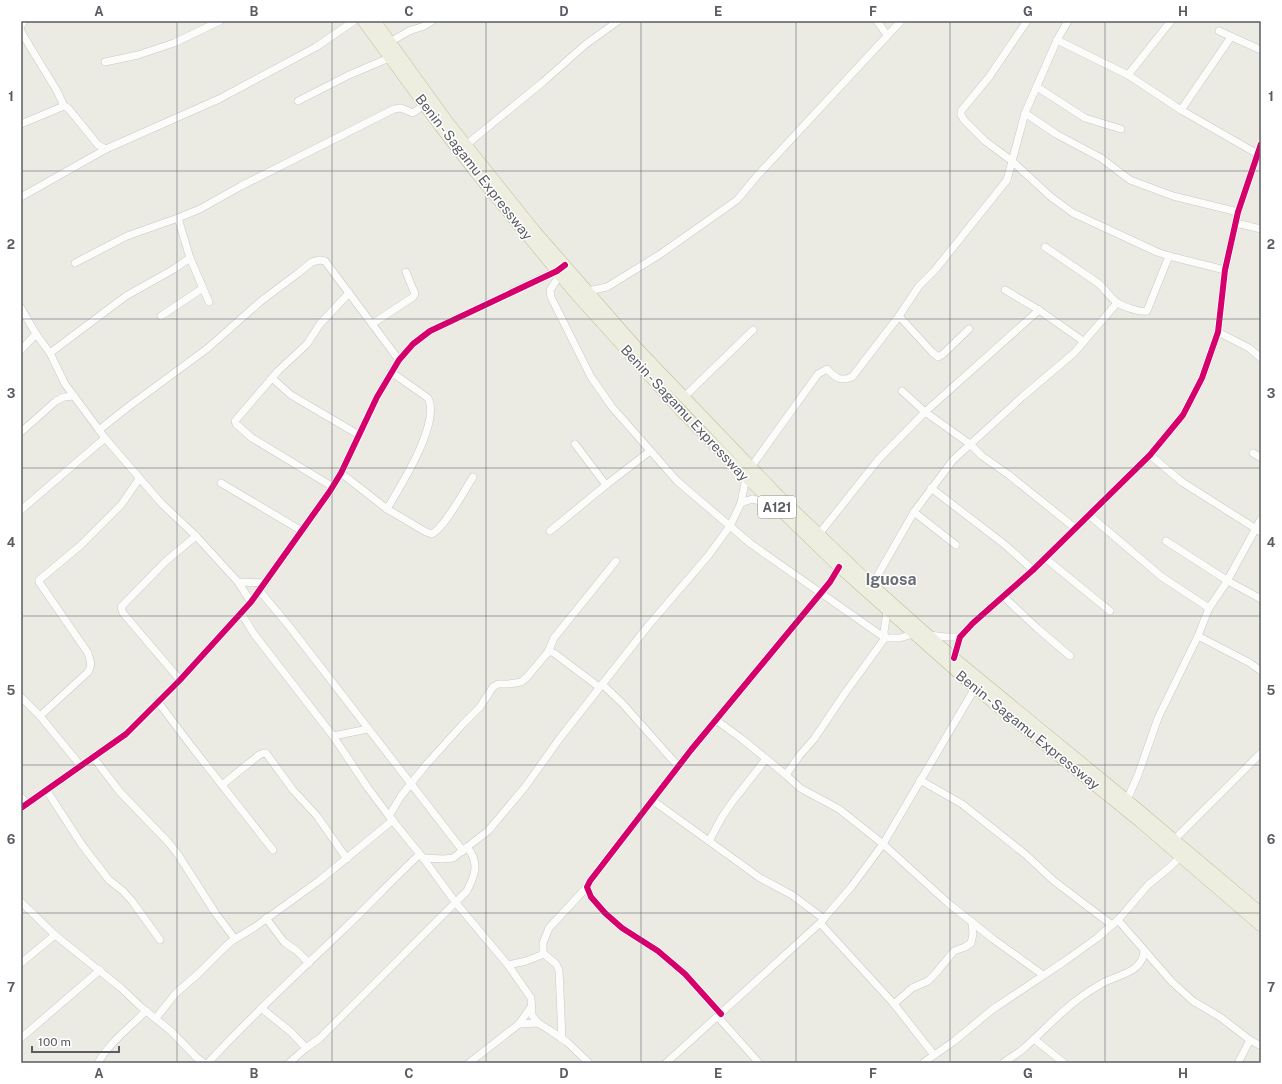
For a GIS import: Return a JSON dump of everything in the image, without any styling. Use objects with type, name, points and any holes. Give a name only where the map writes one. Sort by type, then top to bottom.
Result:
[{"type":"highway","name":"Benin - Sagamu Expressway","points":[[363,21],[424,105],[443,123],[476,173],[561,270],[573,291],[683,413],[746,477],[839,567],[974,688],[1139,821],[1261,926]]},
{"type":"highway","name":"A121","points":[[375,21],[443,123],[466,145],[512,203],[561,270],[588,291],[639,350],[778,495],[872,585],[954,658],[1127,800],[1261,913]]},
{"type":"street","points":[[21,26],[24,21]]},
{"type":"street","points":[[105,62],[174,43],[220,21]]},
{"type":"street","points":[[21,197],[106,149],[219,99],[316,47],[354,21]]},
{"type":"street","points":[[390,42],[409,31],[424,26],[432,21]]},
{"type":"street","points":[[466,145],[543,82],[586,44],[618,21]]},
{"type":"street","points":[[877,21],[887,35]]},
{"type":"street","points":[[588,291],[607,287],[659,255],[738,200],[757,176],[901,21]]},
{"type":"street","points":[[1026,21],[989,77],[962,111],[961,116],[964,120],[985,141],[1012,161],[1051,197],[1073,213],[1157,252],[1225,270]]},
{"type":"street","points":[[751,467],[818,374],[827,370],[839,379],[845,380],[852,377],[920,286],[935,270],[1007,180],[1025,113],[1057,40],[1068,21]]},
{"type":"street","points":[[1128,75],[1171,21]]},
{"type":"street","points":[[21,30],[23,36],[57,91],[64,106],[68,108],[98,146],[106,149]]},
{"type":"street","points":[[1219,31],[1261,50]]},
{"type":"street","points":[[1181,110],[1231,37]]},
{"type":"street","points":[[1057,40],[1128,75],[1181,110],[1259,155]]},
{"type":"street","points":[[298,102],[349,75],[389,58]]},
{"type":"street","points":[[1037,87],[1085,118],[1121,129]]},
{"type":"street","points":[[75,263],[127,236],[200,209],[241,186],[394,109],[401,108],[412,113],[424,105]]},
{"type":"street","points":[[21,124],[64,106]]},
{"type":"street","points":[[1025,113],[1056,134],[1102,158],[1130,180],[1173,196],[1238,212]]},
{"type":"street","points":[[954,658],[960,637],[973,623],[1034,570],[1150,455],[1183,415],[1202,378],[1218,332],[1225,270],[1238,212],[1259,155],[1261,144]]},
{"type":"street","points":[[178,218],[190,258],[209,302]]},
{"type":"street","points":[[1236,223],[1261,229]]},
{"type":"street","points":[[1045,247],[1098,283],[1117,303],[1144,312],[1147,311],[1170,256]]},
{"type":"street","points":[[50,352],[126,296],[174,269],[190,258]]},
{"type":"street","points":[[99,430],[208,348],[261,301],[312,262],[320,260],[325,261],[399,360]]},
{"type":"street","points":[[21,797],[24,806],[126,734],[180,680],[251,602],[333,487],[377,397],[399,360],[413,344],[430,331],[561,270]]},
{"type":"street","points":[[561,270],[550,290],[551,297],[591,377],[612,407],[677,481],[757,549],[885,638],[900,638],[913,634]]},
{"type":"street","points":[[372,324],[413,297],[415,294],[406,272]]},
{"type":"street","points":[[161,316],[203,288]]},
{"type":"street","points":[[1005,290],[1039,310],[1083,341]]},
{"type":"street","points":[[333,487],[252,438],[236,424],[236,418],[272,378],[307,344],[320,324],[349,293]]},
{"type":"street","points":[[872,585],[914,512],[953,460],[1022,397],[1074,353],[1117,303]]},
{"type":"street","points":[[21,308],[36,334],[50,352],[66,384],[105,438],[162,504],[196,536],[238,582],[251,602]]},
{"type":"street","points":[[819,534],[878,460],[926,412],[1039,310]]},
{"type":"street","points":[[899,316],[938,357],[969,329]]},
{"type":"street","points":[[684,397],[753,330]]},
{"type":"street","points":[[1218,332],[1249,348],[1261,358]]},
{"type":"street","points":[[21,350],[36,334]]},
{"type":"street","points":[[387,509],[403,482],[424,440],[430,413],[430,403],[428,398],[391,372]]},
{"type":"street","points":[[272,378],[291,395],[359,435]]},
{"type":"street","points":[[902,391],[926,412],[970,444],[982,456],[1009,475],[1075,528]]},
{"type":"street","points":[[21,432],[56,401],[64,397],[74,396]]},
{"type":"street","points":[[21,510],[105,438]]},
{"type":"street","points":[[575,444],[606,485]]},
{"type":"street","points":[[550,531],[650,451]]},
{"type":"street","points":[[1253,453],[1261,458]]},
{"type":"street","points":[[1150,455],[1182,482],[1258,531]]},
{"type":"street","points":[[341,473],[387,509],[432,534],[444,523],[473,477]]},
{"type":"street","points":[[422,856],[443,859],[453,858],[488,831],[525,787],[600,686],[648,626],[708,556],[730,526],[741,503],[746,477]]},
{"type":"street","points":[[40,716],[88,672],[91,667],[91,663],[88,653],[39,580],[81,545],[121,505],[139,479]]},
{"type":"street","points":[[221,483],[302,531]]},
{"type":"street","points":[[932,488],[1004,544],[1034,570]]},
{"type":"street","points":[[741,503],[752,499],[774,504]]},
{"type":"street","points":[[914,512],[956,545]]},
{"type":"street","points":[[1089,515],[1162,577],[1209,608]]},
{"type":"street","points":[[1127,800],[1138,775],[1158,718],[1198,636],[1209,608],[1228,581],[1258,531],[1261,519]]},
{"type":"street","points":[[180,680],[123,612],[121,607],[166,561],[196,536]]},
{"type":"street","points":[[1166,541],[1228,581],[1261,600]]},
{"type":"street","points":[[1045,558],[1110,611]]},
{"type":"street","points":[[156,1018],[176,993],[225,947],[320,880],[391,818],[401,796],[425,766],[462,725],[480,708],[493,687],[498,684],[521,682],[527,677],[548,652],[554,638],[616,561]]},
{"type":"street","points":[[562,1039],[559,970],[556,964],[544,954],[543,951],[543,943],[549,928],[587,887],[590,881],[678,766],[830,582],[839,567]]},
{"type":"street","points":[[238,582],[265,582]]},
{"type":"street","points":[[259,590],[289,626],[411,784],[465,849],[470,851],[475,863],[474,877],[467,891],[456,903],[319,1039],[289,1063]]},
{"type":"street","points":[[1003,596],[1070,656]]},
{"type":"street","points":[[786,775],[799,756],[814,739],[885,638],[884,632],[887,611]]},
{"type":"street","points":[[241,613],[254,634],[333,736],[368,788],[422,856],[456,903],[508,965],[529,994],[531,998],[532,1015],[538,1023],[562,1039],[589,1063]]},
{"type":"street","points":[[928,635],[946,638],[960,637]]},
{"type":"street","points":[[1198,636],[1250,663],[1261,671]]},
{"type":"street","points":[[548,652],[554,653],[622,703],[678,766]]},
{"type":"street","points":[[666,1063],[822,921],[852,886],[883,844],[974,688],[987,685]]},
{"type":"street","points":[[21,697],[40,716],[80,766]]},
{"type":"street","points":[[158,702],[192,748],[273,850]]},
{"type":"street","points":[[716,720],[742,739],[800,788],[839,810],[883,844],[948,903],[1043,975]]},
{"type":"street","points":[[333,736],[368,729]]},
{"type":"street","points":[[222,785],[259,755],[266,753],[293,790],[317,816],[347,858]]},
{"type":"street","points":[[1174,840],[1261,754]]},
{"type":"street","points":[[93,757],[120,792],[177,853],[216,914],[235,939]]},
{"type":"street","points":[[709,841],[733,801],[766,759]]},
{"type":"street","points":[[920,780],[962,804],[1025,854],[1054,881],[1112,925]]},
{"type":"street","points":[[47,791],[82,845],[109,880],[132,900],[160,940]]},
{"type":"street","points":[[652,800],[760,878],[792,895],[822,921],[894,1004],[934,1055]]},
{"type":"street","points":[[208,1063],[261,1008],[422,856]]},
{"type":"street","points":[[923,1063],[953,1042],[993,1008],[1071,957],[1097,938],[1118,920],[1148,885],[1180,856]]},
{"type":"street","points":[[587,887],[591,897],[605,913],[622,928],[658,951],[685,974],[759,1063]]},
{"type":"street","points":[[21,902],[55,935],[100,970],[156,1018],[204,1063]]},
{"type":"street","points":[[266,918],[284,942],[297,951],[309,963]]},
{"type":"street","points":[[1118,920],[1172,982],[1193,1001],[1220,1017],[1250,1040],[1261,1046]]},
{"type":"street","points":[[894,1004],[912,988],[922,984],[931,977],[954,951],[965,947],[971,942],[973,934],[972,922]]},
{"type":"street","points":[[21,962],[55,935]]},
{"type":"street","points":[[1003,1063],[1022,1050],[1066,1008],[1102,983],[1131,971],[1141,964],[1144,958],[1144,951]]},
{"type":"street","points":[[508,965],[526,961],[544,954]]},
{"type":"street","points":[[21,1038],[100,970]]},
{"type":"street","points":[[469,1063],[520,1024],[531,1007]]},
{"type":"street","points":[[261,1008],[291,1032],[306,1048]]},
{"type":"street","points":[[98,1063],[102,1055],[111,1044],[146,1010]]},
{"type":"street","points":[[520,1024],[538,1023]]},
{"type":"street","points":[[1034,1039],[1064,1063]]},
{"type":"street","points":[[1238,1063],[1250,1040]]},
{"type":"cycle path","points":[[954,658],[960,637],[973,623],[1033,570],[1150,455],[1183,415],[1202,378],[1218,332],[1225,270],[1238,212],[1261,144]]},
{"type":"cycle path","points":[[21,808],[126,734],[180,680],[251,602],[330,491],[341,473],[377,397],[399,360],[413,344],[430,331],[557,271],[565,265]]},
{"type":"cycle path","points":[[721,1014],[685,974],[658,951],[622,928],[605,913],[591,897],[587,887],[590,881],[691,750],[830,582],[839,567]]},
{"type":"district","name":"Iguosa","points":[[891,579]]}]
